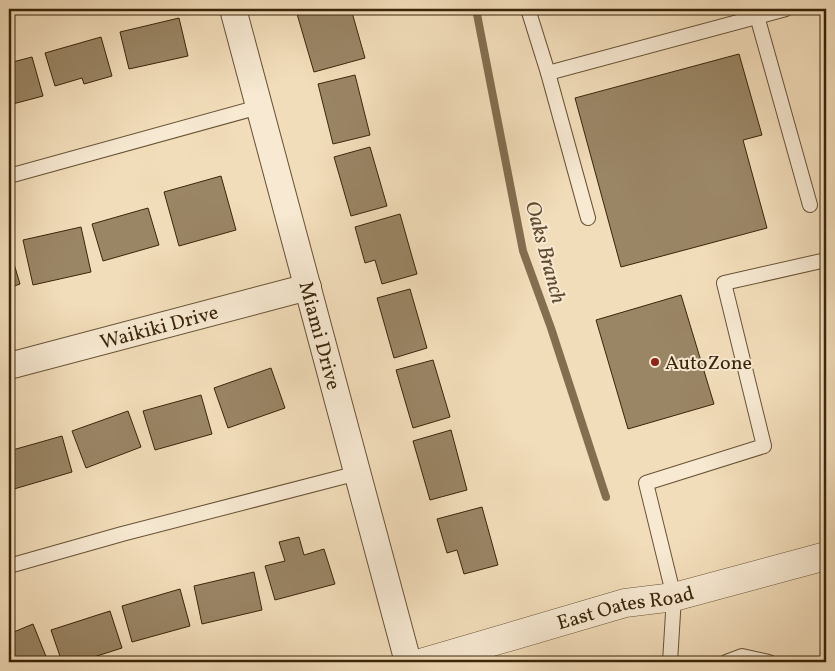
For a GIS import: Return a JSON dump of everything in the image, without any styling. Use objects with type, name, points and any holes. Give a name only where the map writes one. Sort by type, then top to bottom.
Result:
[{"type":"street","name":"Miami Drive","points":[[233,9],[408,662]]},
{"type":"street","name":"Waikiki Drive","points":[[9,366],[308,287]]},
{"type":"street","name":"East Oates Road","points":[[424,662],[625,603],[674,597],[826,556]]},
{"type":"lane","points":[[528,9],[548,73],[588,218]]},
{"type":"lane","points":[[548,73],[756,13],[786,9]]},
{"type":"lane","points":[[756,13],[810,205]]},
{"type":"lane","points":[[9,176],[259,107]]},
{"type":"lane","points":[[670,662],[674,597],[646,483],[764,446],[724,283],[826,260]]},
{"type":"lane","points":[[9,566],[131,531],[358,473]]},
{"type":"lane","points":[[726,662],[742,656],[770,662]]},
{"type":"building","points":[[317,9],[351,9],[365,58],[314,72],[297,14]]},
{"type":"building","points":[[179,18],[188,56],[129,69],[120,32]]},
{"type":"building","points":[[101,37],[112,76],[84,84],[82,78],[55,86],[45,53]]},
{"type":"building","points":[[739,54],[762,135],[743,140],[767,228],[621,267],[575,98]]},
{"type":"building","points":[[32,57],[43,96],[9,105],[9,63]]},
{"type":"building","points":[[355,75],[370,135],[333,144],[318,84]]},
{"type":"building","points":[[370,147],[387,206],[351,216],[334,157]]},
{"type":"building","points":[[221,176],[236,230],[179,246],[164,192]]},
{"type":"building","points":[[148,208],[159,245],[103,261],[92,224]]},
{"type":"building","points":[[400,214],[417,274],[382,284],[375,260],[365,263],[355,227]]},
{"type":"building","points":[[81,227],[91,272],[33,285],[23,240]]},
{"type":"building","points":[[9,247],[20,284],[9,288]]},
{"type":"building","points":[[410,289],[427,348],[394,358],[377,298]]},
{"type":"building","name":"AutoZone","points":[[681,295],[714,404],[628,429],[596,320]]},
{"type":"building","points":[[433,360],[450,417],[413,428],[396,370]]},
{"type":"building","points":[[271,368],[285,408],[228,428],[214,388]]},
{"type":"building","points":[[201,395],[212,434],[155,450],[143,411]]},
{"type":"building","points":[[128,411],[141,447],[86,468],[72,431]]},
{"type":"building","points":[[451,430],[467,490],[430,500],[413,441]]},
{"type":"building","points":[[62,436],[72,472],[14,489],[9,472],[9,451]]},
{"type":"building","points":[[482,507],[498,565],[464,574],[457,550],[447,553],[437,519]]},
{"type":"building","points":[[299,537],[304,555],[324,549],[335,584],[275,600],[265,566],[285,561],[279,542]]},
{"type":"building","points":[[254,572],[262,610],[202,624],[194,586]]},
{"type":"building","points":[[180,589],[190,626],[132,642],[122,606]]},
{"type":"building","points":[[110,611],[122,648],[78,662],[62,662],[51,630]]},
{"type":"building","points":[[33,624],[47,659],[39,662],[9,662],[9,634]]},
{"type":"waterway","name":"Oaks Branch","points":[[476,9],[523,251],[551,328],[606,497]]},
{"type":"place","name":"AutoZone","points":[[655,362]]}]
